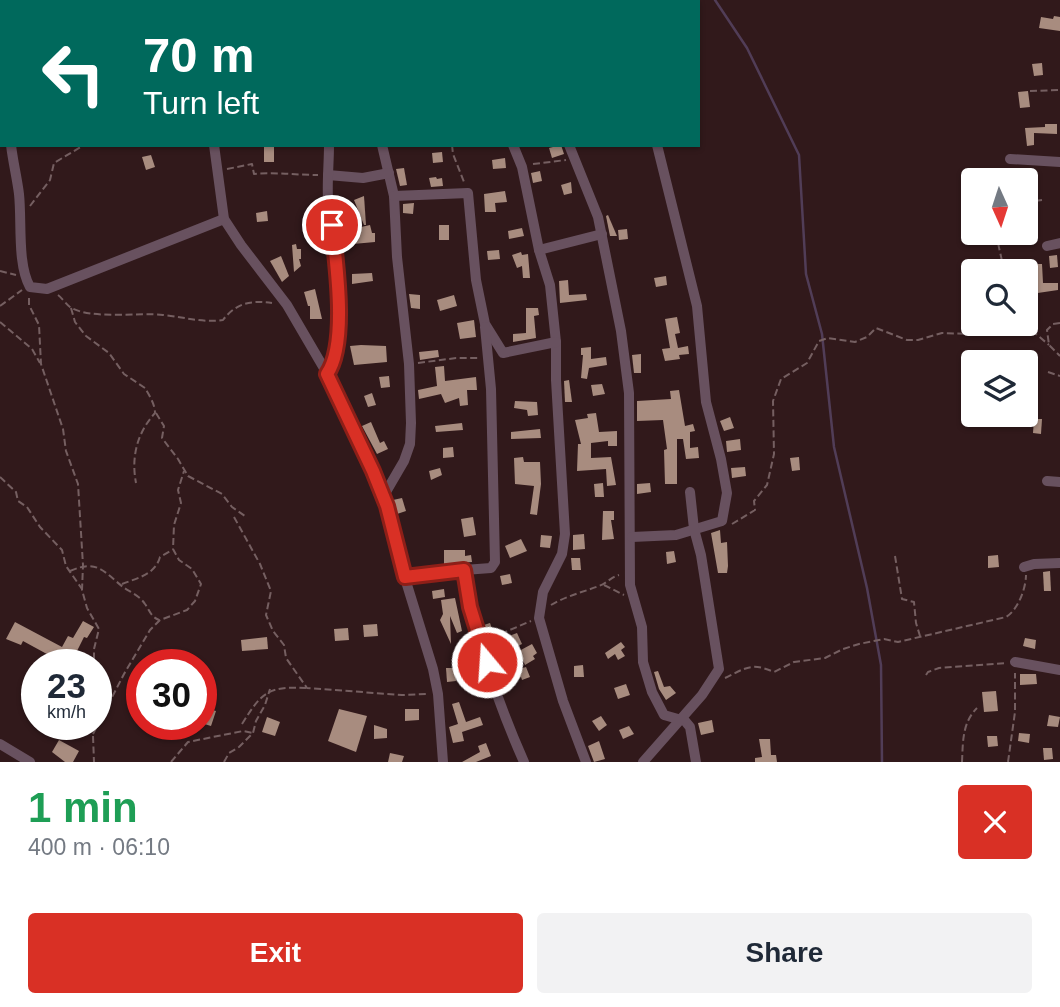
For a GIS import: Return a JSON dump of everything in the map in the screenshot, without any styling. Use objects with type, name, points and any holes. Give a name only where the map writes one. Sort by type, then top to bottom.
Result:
[{"type":"street","points":[[11,147],[28,284],[47,289],[224,219]]},
{"type":"street","points":[[214,147],[224,219],[241,246],[287,305],[327,374],[373,471],[391,517],[392,532],[439,694],[439,732],[443,762]]},
{"type":"street","points":[[327,374],[337,353],[338,339],[337,269],[328,197],[329,147]]},
{"type":"street","points":[[382,147],[394,195],[397,257],[409,364],[410,444],[404,461],[383,497]]},
{"type":"street","points":[[514,147],[522,167],[539,250],[550,285],[556,342],[565,534],[562,554],[543,592],[539,618],[563,701],[586,762]]},
{"type":"street","points":[[570,147],[598,218],[621,331],[629,393],[632,537],[630,574],[642,627],[643,662],[652,692],[664,715],[690,726],[696,762]]},
{"type":"street","points":[[632,537],[676,535],[722,521],[727,493],[706,402],[697,306],[657,147]]},
{"type":"street","points":[[1010,159],[1060,162]]},
{"type":"street","points":[[328,175],[363,178],[389,173]]},
{"type":"street","points":[[394,195],[468,193],[476,280],[489,358],[495,562],[495,566],[491,568],[405,577]]},
{"type":"street","points":[[539,250],[602,234]]},
{"type":"street","points":[[1047,246],[1060,243]]},
{"type":"street","points":[[485,324],[503,353],[556,342]]},
{"type":"street","points":[[1046,481],[1060,482]]},
{"type":"street","points":[[643,762],[709,687],[719,669],[720,661],[694,529],[690,492]]},
{"type":"street","points":[[1024,567],[1034,564],[1060,564]]},
{"type":"street","points":[[464,570],[470,607],[511,733],[524,762]]},
{"type":"street","points":[[1015,662],[1060,670]]},
{"type":"street","points":[[4,746],[6,762]]},
{"type":"street","points":[[4,746],[30,762]]},
{"type":"path","points":[[1030,91],[1060,90]]},
{"type":"path","points":[[21,218],[50,180],[54,163],[80,147]]},
{"type":"path","points":[[452,147],[468,193]]},
{"type":"path","points":[[522,167],[573,159]]},
{"type":"path","points":[[219,170],[252,164],[254,174],[282,172],[292,175],[328,175]]},
{"type":"path","points":[[1038,200],[1042,200]]},
{"type":"path","points":[[0,271],[28,284]]},
{"type":"path","points":[[0,306],[28,284]]},
{"type":"path","points":[[28,284],[29,305],[39,325],[41,364]]},
{"type":"path","points":[[47,289],[52,290],[70,307],[75,322],[86,336],[109,353],[124,374],[145,388],[164,429],[162,438],[188,476],[222,494],[232,507],[245,516]]},
{"type":"path","points":[[70,307],[103,314],[164,315],[210,322],[223,320],[232,309],[246,302],[287,305]]},
{"type":"path","points":[[0,322],[32,349],[41,364],[63,429],[66,451],[78,484],[82,590],[86,608],[99,628],[94,649]]},
{"type":"path","points":[[1049,345],[1047,330],[1053,324],[1060,323]]},
{"type":"path","points":[[722,521],[732,524],[755,510],[754,501],[768,485],[774,454],[774,401],[781,379],[807,363],[819,341],[828,338],[855,342],[867,337],[876,328],[907,340],[918,340],[942,333],[972,334],[993,330],[1036,334],[1060,356]]},
{"type":"path","points":[[409,364],[456,358],[489,358]]},
{"type":"path","points":[[1048,372],[1060,376]]},
{"type":"path","points":[[136,483],[134,450],[141,433],[155,413]]},
{"type":"path","points":[[112,697],[150,630],[160,620],[187,610],[195,601],[201,584],[192,569],[179,560],[173,549],[173,525],[181,503],[178,490],[184,471]]},
{"type":"path","points":[[0,477],[16,492],[18,501],[27,507],[40,527],[62,550],[70,571],[82,590]]},
{"type":"path","points":[[234,517],[260,564],[271,591],[267,615],[273,631],[284,645],[286,658],[307,688]]},
{"type":"path","points":[[121,585],[151,572],[158,565],[160,557],[173,549]]},
{"type":"path","points":[[895,556],[902,598],[914,602],[920,637]]},
{"type":"path","points":[[70,571],[83,565],[106,570],[121,585],[139,597],[153,617],[160,620]]},
{"type":"path","points":[[709,687],[748,667],[758,665],[774,672],[794,662],[824,658],[859,644],[884,639],[898,642],[966,625],[986,623],[1013,613],[1024,590],[1024,567]]},
{"type":"path","points":[[481,642],[539,618],[552,604],[603,585],[615,575],[630,574]]},
{"type":"path","points":[[603,585],[621,594],[634,596]]},
{"type":"path","points":[[926,675],[939,668],[1015,662],[1016,712],[1008,762]]},
{"type":"path","points":[[242,724],[252,708],[270,690],[286,687],[402,695],[439,694]]},
{"type":"path","points":[[224,762],[229,753],[253,733],[270,690]]},
{"type":"path","points":[[961,762],[968,717],[977,708]]},
{"type":"path","points":[[171,762],[188,742],[243,731],[253,733]]},
{"type":"path","points":[[93,740],[94,762]]},
{"type":"building","points":[[1054,16],[1060,17],[1060,31],[1039,28],[1041,17],[1053,19]]},
{"type":"building","points":[[1042,63],[1043,75],[1034,76],[1032,64]]},
{"type":"building","points":[[1028,91],[1030,107],[1020,108],[1018,92]]},
{"type":"building","points":[[1045,124],[1057,124],[1057,134],[1034,133],[1034,145],[1027,146],[1025,128],[1045,127]]},
{"type":"building","points":[[264,147],[274,147],[274,162],[264,162]]},
{"type":"building","points":[[562,147],[564,154],[552,158],[549,148]]},
{"type":"building","points":[[442,152],[443,162],[433,163],[432,153]]},
{"type":"building","points":[[151,155],[155,167],[146,170],[142,157]]},
{"type":"building","points":[[505,158],[506,168],[493,169],[492,160]]},
{"type":"building","points":[[404,168],[407,185],[400,186],[396,169]]},
{"type":"building","points":[[540,171],[542,181],[533,183],[531,173]]},
{"type":"building","points":[[429,178],[442,178],[443,186],[431,187]]},
{"type":"building","points":[[571,182],[572,193],[564,195],[561,185]]},
{"type":"building","points":[[505,191],[507,202],[495,203],[496,212],[485,212],[484,194]]},
{"type":"building","points":[[364,196],[366,225],[354,200]]},
{"type":"building","points":[[414,203],[413,214],[403,213],[403,204]]},
{"type":"building","points":[[267,211],[268,221],[257,222],[256,213]]},
{"type":"building","points":[[608,215],[617,236],[610,236]]},
{"type":"building","points":[[370,225],[372,233],[375,233],[375,242],[353,244],[351,233],[361,233],[361,227]]},
{"type":"building","points":[[439,225],[449,225],[449,240],[439,240]]},
{"type":"building","points":[[522,228],[524,236],[509,239],[508,231]]},
{"type":"building","points":[[627,229],[628,239],[619,240],[618,230]]},
{"type":"building","points":[[296,244],[297,249],[301,249],[301,266],[294,272],[292,245]]},
{"type":"building","points":[[499,250],[500,259],[488,260],[487,251]]},
{"type":"building","points":[[521,252],[522,255],[528,254],[530,278],[523,278],[522,266],[517,268],[512,255]]},
{"type":"building","points":[[1057,255],[1058,267],[1050,268],[1049,256]]},
{"type":"building","points":[[281,256],[289,276],[282,282],[270,261]]},
{"type":"building","points":[[1038,264],[1042,264],[1043,283],[1058,283],[1058,290],[1038,293]]},
{"type":"building","points":[[372,273],[373,281],[352,284],[352,274]]},
{"type":"building","points":[[666,276],[667,285],[656,287],[654,278]]},
{"type":"building","points":[[568,280],[569,295],[586,294],[587,300],[560,303],[559,281]]},
{"type":"building","points":[[315,289],[322,319],[310,319],[310,306],[304,292]]},
{"type":"building","points":[[409,294],[420,295],[420,309],[411,308]]},
{"type":"building","points":[[454,295],[457,306],[440,311],[437,300]]},
{"type":"building","points":[[526,308],[538,308],[539,315],[534,316],[536,338],[513,342],[513,334],[526,333]]},
{"type":"building","points":[[677,317],[680,333],[675,334],[678,348],[688,346],[689,354],[679,355],[680,359],[665,361],[662,349],[670,348],[665,319]]},
{"type":"building","points":[[474,320],[476,337],[460,339],[457,323]]},
{"type":"building","points":[[350,346],[386,346],[387,362],[354,365]]},
{"type":"building","points":[[591,347],[591,359],[606,357],[607,365],[589,368],[587,379],[581,378],[581,348]]},
{"type":"building","points":[[438,350],[439,357],[420,360],[419,352]]},
{"type":"building","points":[[641,354],[641,373],[634,373],[632,355]]},
{"type":"building","points":[[444,366],[445,381],[476,377],[477,390],[467,390],[468,405],[460,406],[459,398],[445,403],[441,394],[419,399],[418,390],[437,386],[435,367]]},
{"type":"building","points":[[389,376],[390,387],[381,388],[379,377]]},
{"type":"building","points":[[569,380],[572,402],[565,402],[564,381]]},
{"type":"building","points":[[602,384],[605,394],[593,396],[591,385]]},
{"type":"building","points":[[679,390],[685,426],[693,424],[695,431],[690,432],[690,448],[698,447],[699,458],[686,459],[683,439],[677,439],[677,484],[665,484],[664,450],[667,449],[663,420],[637,421],[637,401],[671,399],[670,391]]},
{"type":"building","points":[[372,393],[376,405],[368,407],[364,396]]},
{"type":"building","points":[[515,401],[537,402],[538,415],[528,416],[527,410],[514,408]]},
{"type":"building","points":[[596,413],[599,432],[617,431],[617,446],[608,446],[608,441],[591,443],[591,458],[611,457],[616,485],[607,486],[606,469],[577,471],[578,444],[581,444],[575,420],[588,418],[587,414]]},
{"type":"building","points":[[730,417],[734,428],[724,431],[720,421]]},
{"type":"building","points":[[1038,419],[1042,419],[1041,434],[1033,433],[1033,427],[1038,427]]},
{"type":"building","points":[[371,422],[380,443],[384,441],[388,449],[377,454],[362,426]]},
{"type":"building","points":[[462,423],[463,430],[436,432],[435,426]]},
{"type":"building","points":[[540,429],[541,438],[511,439],[511,432]]},
{"type":"building","points":[[740,439],[741,450],[727,452],[726,441]]},
{"type":"building","points":[[453,447],[454,457],[443,458],[443,448]]},
{"type":"building","points":[[523,457],[524,462],[540,462],[541,484],[537,515],[530,514],[534,486],[515,484],[514,458]]},
{"type":"building","points":[[799,457],[800,470],[792,471],[790,458]]},
{"type":"building","points":[[745,467],[746,476],[732,478],[731,468]]},
{"type":"building","points":[[440,468],[442,475],[431,480],[429,471]]},
{"type":"building","points":[[603,483],[604,497],[595,497],[594,484]]},
{"type":"building","points":[[650,483],[651,492],[637,494],[637,484]]},
{"type":"building","points":[[402,498],[406,511],[397,514],[393,500]]},
{"type":"building","points":[[603,511],[614,511],[614,520],[611,520],[614,539],[602,540]]},
{"type":"building","points":[[473,517],[476,535],[464,537],[461,519]]},
{"type":"building","points":[[720,530],[721,543],[727,542],[727,573],[718,573],[711,533]]},
{"type":"building","points":[[584,534],[585,549],[573,550],[573,535]]},
{"type":"building","points":[[541,535],[552,536],[550,548],[540,547]]},
{"type":"building","points":[[521,539],[527,551],[510,558],[505,546]]},
{"type":"building","points":[[444,550],[465,550],[465,556],[471,555],[472,562],[444,564]]},
{"type":"building","points":[[674,551],[676,562],[667,564],[666,552]]},
{"type":"building","points":[[998,555],[999,567],[988,568],[988,556]]},
{"type":"building","points":[[571,558],[580,558],[581,570],[572,570]]},
{"type":"building","points":[[1050,571],[1051,591],[1044,591],[1043,572]]},
{"type":"building","points":[[510,574],[512,583],[502,585],[500,576]]},
{"type":"building","points":[[444,589],[445,597],[433,599],[432,591]]},
{"type":"building","points":[[455,598],[462,631],[457,633],[450,616],[451,644],[440,620],[443,614],[441,600]]},
{"type":"building","points":[[83,621],[94,627],[87,638],[84,637],[78,649],[38,649],[23,641],[21,645],[6,639],[15,622],[62,647],[68,636],[73,638]]},
{"type":"building","points":[[490,623],[497,642],[489,645],[484,625]]},
{"type":"building","points":[[377,624],[378,636],[364,637],[363,625]]},
{"type":"building","points":[[348,628],[349,640],[335,641],[334,629]]},
{"type":"building","points":[[517,633],[522,644],[514,648],[509,636]]},
{"type":"building","points":[[267,637],[268,649],[242,651],[241,640]]},
{"type":"building","points":[[1025,638],[1036,640],[1035,649],[1023,646]]},
{"type":"building","points":[[621,642],[625,647],[621,650],[625,656],[618,660],[615,654],[608,659],[605,653]]},
{"type":"building","points":[[532,644],[537,653],[533,656],[535,659],[525,665],[519,651]]},
{"type":"building","points":[[583,665],[584,677],[574,677],[574,666]]},
{"type":"building","points":[[526,667],[530,677],[522,680],[521,677],[505,684],[500,672],[508,668],[510,672]]},
{"type":"building","points":[[446,668],[454,668],[456,681],[447,682]]},
{"type":"building","points":[[658,671],[664,687],[670,686],[676,693],[666,700],[659,689],[654,672]]},
{"type":"building","points":[[1020,674],[1036,674],[1037,684],[1020,685]]},
{"type":"building","points":[[626,684],[630,695],[618,699],[614,688]]},
{"type":"building","points":[[996,691],[998,711],[984,712],[982,692]]},
{"type":"building","points":[[459,702],[466,722],[480,717],[483,725],[462,732],[464,741],[453,743],[449,727],[458,724],[452,704]]},
{"type":"building","points":[[339,709],[367,716],[356,752],[328,741]]},
{"type":"building","points":[[405,709],[419,709],[419,720],[405,721]]},
{"type":"building","points":[[1049,715],[1060,717],[1058,727],[1047,726]]},
{"type":"building","points":[[601,716],[607,725],[599,731],[592,721]]},
{"type":"building","points":[[267,717],[280,722],[275,736],[262,732]]},
{"type":"building","points":[[712,720],[714,732],[701,735],[698,723]]},
{"type":"building","points":[[374,725],[387,729],[387,738],[374,739]]},
{"type":"building","points":[[629,726],[634,734],[623,739],[619,730]]},
{"type":"building","points":[[1019,733],[1030,734],[1029,743],[1018,741]]},
{"type":"building","points":[[987,736],[997,736],[998,746],[988,747]]},
{"type":"building","points":[[759,739],[770,739],[771,755],[776,755],[777,762],[755,762],[755,758],[762,757]]},
{"type":"building","points":[[59,740],[79,751],[73,762],[65,762],[52,752]]},
{"type":"building","points":[[599,741],[605,759],[594,762],[588,746]]},
{"type":"building","points":[[486,743],[491,756],[476,762],[462,762],[480,752],[478,746]]},
{"type":"building","points":[[1043,748],[1052,748],[1053,759],[1044,760]]},
{"type":"building","points":[[390,753],[404,756],[402,762],[388,762]]},
{"type":"waterway","points":[[715,0],[747,48],[799,155],[806,274],[822,334],[834,447],[867,588],[881,665],[882,762]]},
{"type":"route","points":[[332,225],[337,269],[338,339],[337,353],[327,374],[387,506],[405,577],[464,570],[470,607],[487,662]]}]
